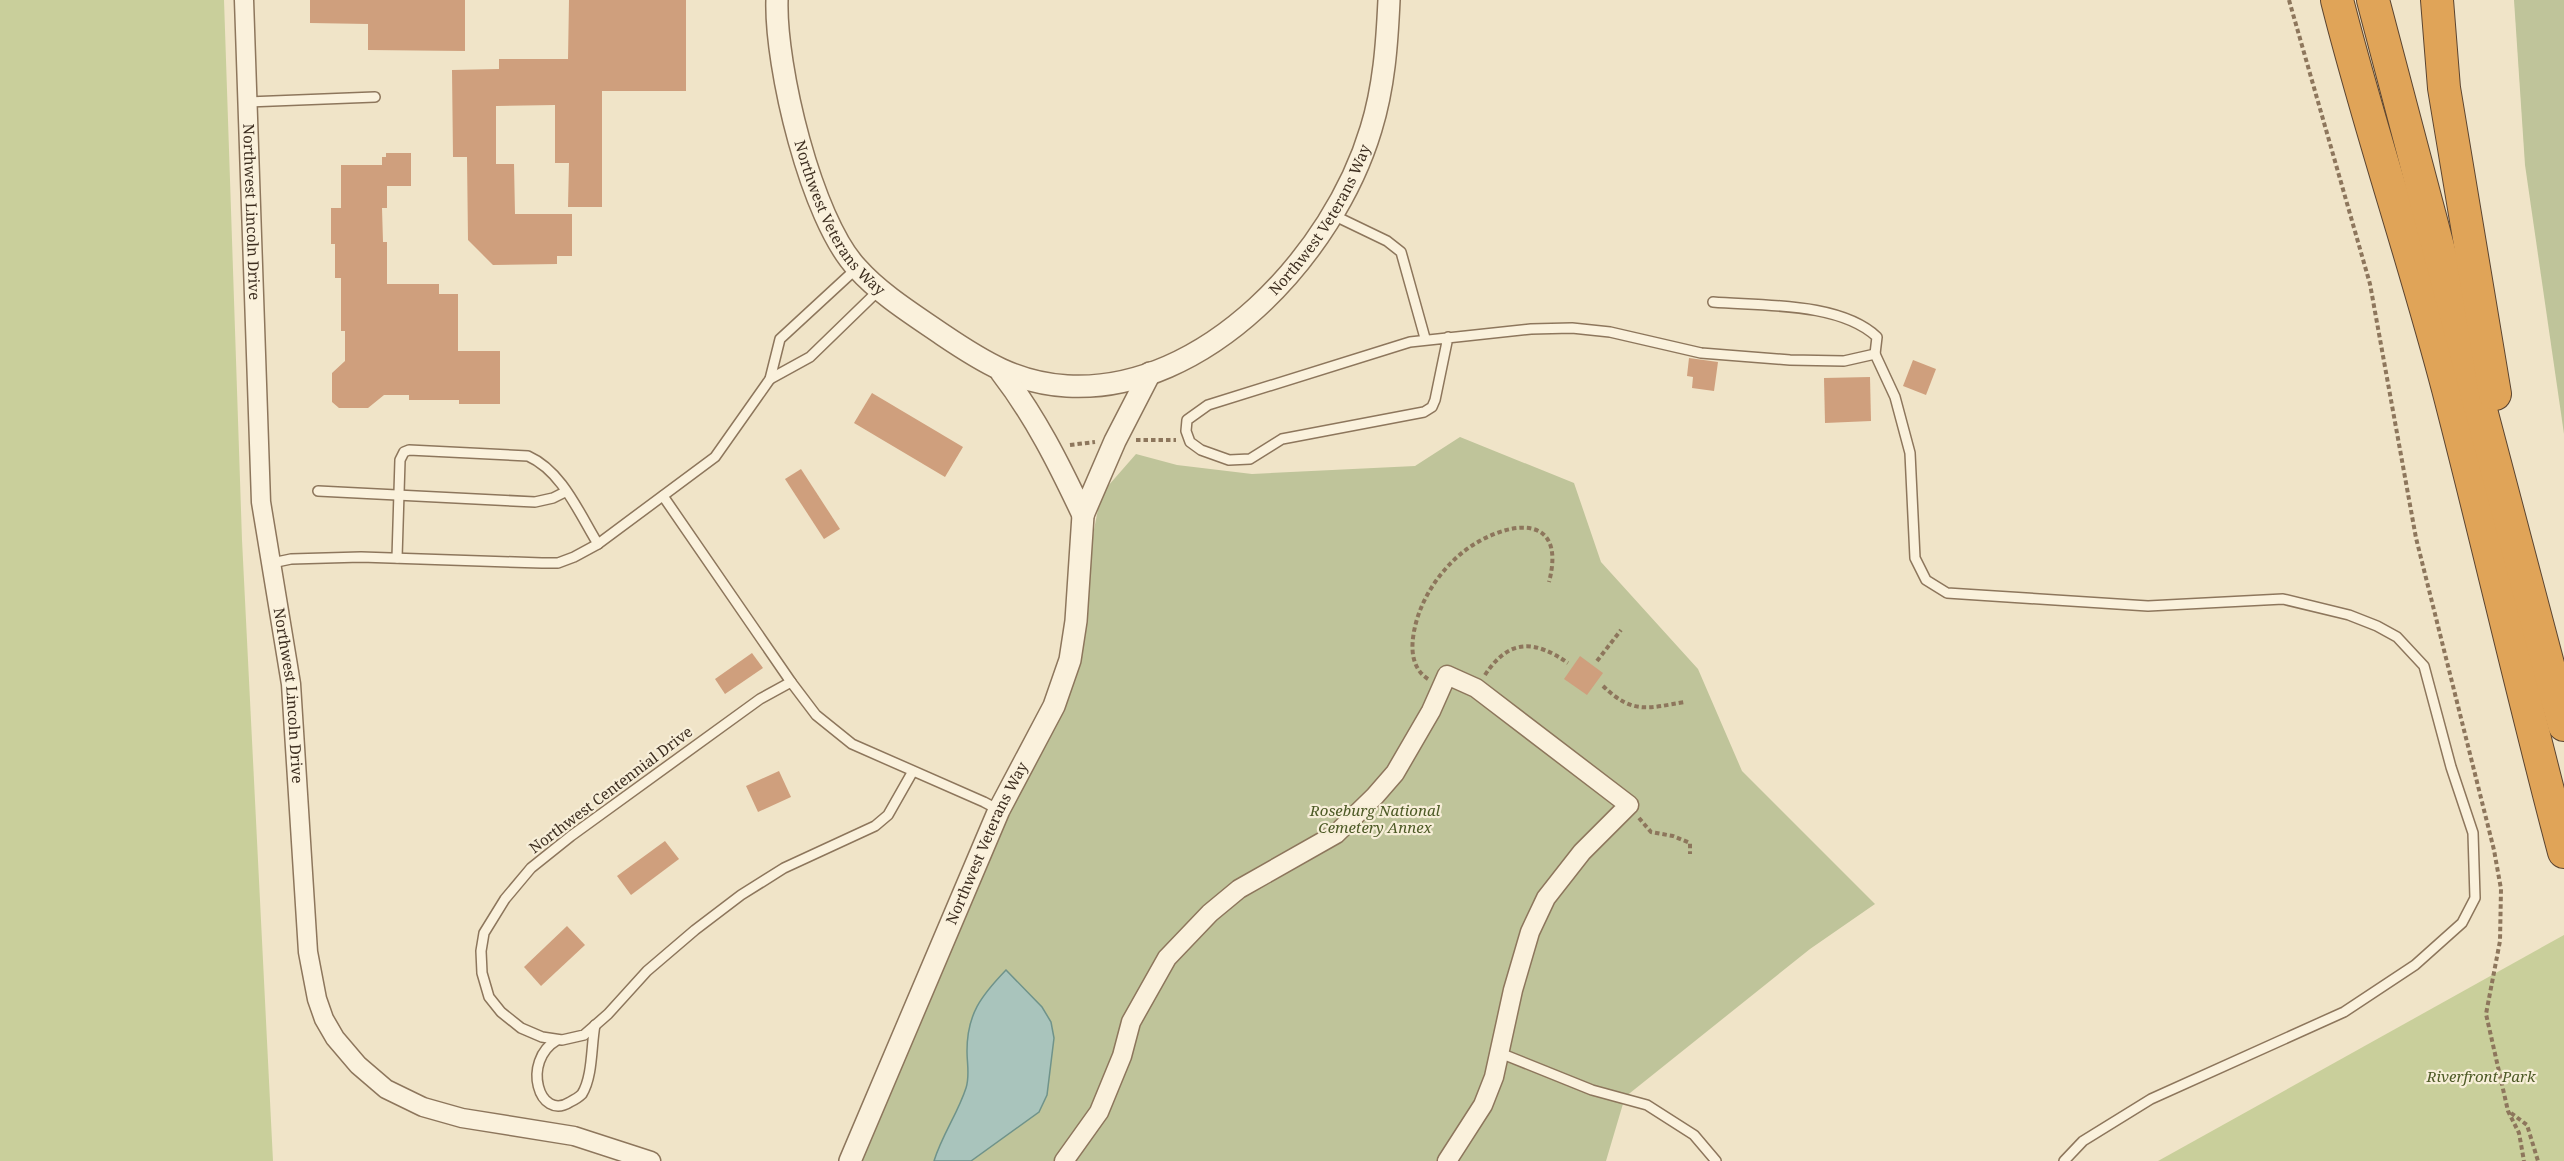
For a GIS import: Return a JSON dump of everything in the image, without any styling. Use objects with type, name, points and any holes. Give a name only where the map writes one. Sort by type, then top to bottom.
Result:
[{"type":"highway","points":[[2337,0],[2361,96],[2447,388],[2519,682],[2564,852]]},
{"type":"highway","points":[[2373,0],[2564,723]]},
{"type":"highway","points":[[2437,0],[2444,88],[2494,387],[2516,505],[2564,723]]},
{"type":"street","name":"Northwest Lincoln Drive","points":[[244,0],[261,502],[291,684],[297,807],[311,976],[324,1019],[335,1038],[358,1065],[386,1089],[423,1107],[462,1118],[574,1136],[646,1160]]},
{"type":"street","name":"Northwest Veterans Way","points":[[777,0],[790,103],[816,194],[833,233],[856,268],[927,324],[1001,372],[1027,405],[1051,447],[1083,515]]},
{"type":"street","name":"Northwest Veterans Way","points":[[1001,372],[1068,386],[1105,384],[1150,373],[1184,361],[1226,333],[1273,291],[1306,254],[1334,215],[1354,176],[1371,131],[1381,89],[1389,0]]},
{"type":"street","name":"Northwest Veterans Way","points":[[850,1161],[999,810],[1054,706],[1070,660],[1076,621],[1083,515],[1115,441],[1150,373]]},
{"type":"street","points":[[1064,1161],[1098,1112],[1122,1056],[1131,1022],[1167,958],[1194,928],[1239,889],[1336,834],[1376,796],[1395,773],[1447,675],[1476,688],[1629,805],[1582,852],[1546,898],[1530,932],[1516,980],[1500,1053],[1483,1105],[1447,1161]]},
{"type":"lane","points":[[247,102],[375,97]]},
{"type":"lane","points":[[1334,215],[1387,241],[1401,252],[1425,338]]},
{"type":"lane","points":[[272,563],[324,557],[558,563],[598,544],[715,457],[770,379],[780,339],[856,268]]},
{"type":"lane","points":[[770,379],[810,357],[881,288]]},
{"type":"lane","points":[[1713,302],[1837,314],[1865,326],[1877,337],[1875,354],[1895,397],[1910,453],[1916,558],[1926,580],[1947,593],[2148,606],[2222,600],[2283,599],[2349,615],[2377,626],[2397,637],[2424,666],[2451,767],[2473,833],[2475,898],[2462,923],[2424,959],[2344,1012],[2151,1099],[2082,1141],[2064,1161]]},
{"type":"lane","points":[[1448,337],[1432,407],[1424,412],[1282,439],[1250,459],[1229,460],[1214,456],[1201,450],[1189,440],[1186,431],[1187,420],[1208,405],[1425,338],[1572,328],[1610,332],[1701,353],[1844,361],[1875,354]]},
{"type":"lane","points":[[397,558],[401,456],[404,452],[415,450],[528,456],[540,462],[555,475],[598,544]]},
{"type":"lane","points":[[318,491],[534,502],[553,498],[565,492]]},
{"type":"lane","points":[[663,496],[816,715],[852,744],[999,810]]},
{"type":"lane","name":"Northwest Centennial Drive","points":[[557,1040],[542,1037],[521,1028],[501,1012],[489,997],[482,973],[481,951],[484,933],[505,899],[531,868],[571,836],[760,699],[791,682]]},
{"type":"lane","points":[[595,1025],[588,1076],[581,1095],[566,1104],[552,1104],[541,1095],[537,1083],[541,1054],[546,1046],[557,1040],[584,1035],[647,971],[741,896],[784,868],[875,826],[888,815],[913,771]]},
{"type":"lane","points":[[1500,1053],[1592,1090],[1647,1105],[1694,1135],[1716,1161]]},
{"type":"path","points":[[2289,0],[2370,284],[2416,538],[2494,850],[2501,889],[2500,941],[2486,1014],[2508,1111],[2519,1133],[2524,1161]]},
{"type":"path","points":[[1442,686],[1423,676],[1415,666],[1414,634],[1420,610],[1433,586],[1463,552],[1509,529],[1519,527],[1537,531],[1551,544],[1554,554],[1549,582]]},
{"type":"path","points":[[1597,661],[1622,630]]},
{"type":"path","points":[[1476,688],[1498,659],[1518,647],[1538,646],[1568,663]]},
{"type":"path","points":[[1604,687],[1616,699],[1635,708],[1685,702]]},
{"type":"path","points":[[1629,805],[1651,832],[1673,836],[1690,843],[1690,854]]},
{"type":"path","points":[[2508,1111],[2527,1125],[2538,1161]]},
{"type":"green space","points":[[0,0],[224,0],[242,540],[273,1161],[0,1161]]},
{"type":"green space","points":[[2514,0],[2564,0],[2564,434],[2525,165]]},
{"type":"green space","name":"Roseburg National Cemetery Annex","points":[[1460,437],[1574,483],[1601,562],[1698,669],[1742,771],[1875,904],[1810,949],[1625,1097],[1606,1161],[852,1161],[1054,706],[1076,621],[1101,494],[1136,454],[1177,465],[1252,474],[1415,466]]},
{"type":"green space","name":"Riverfront Park","points":[[2564,935],[2564,1161],[2158,1161]]},
{"type":"water","points":[[1006,970],[1042,1007],[1051,1022],[1054,1038],[1047,1095],[1039,1112],[971,1161],[934,1161],[966,1088],[968,1038],[973,1016],[989,988]]},
{"type":"building","points":[[310,0],[465,0],[465,51],[368,50],[368,24],[310,23]]},
{"type":"building","points":[[569,0],[686,0],[686,91],[602,91],[602,207],[568,207],[569,163],[555,163],[555,105],[496,106],[496,164],[514,164],[515,214],[572,214],[572,256],[557,256],[557,264],[493,265],[468,240],[467,157],[453,157],[452,70],[499,69],[499,59],[568,59]]},
{"type":"building","points":[[386,153],[411,153],[411,186],[387,186],[387,208],[382,208],[383,242],[387,242],[387,284],[439,284],[439,294],[458,294],[458,351],[500,351],[500,404],[459,404],[459,400],[409,400],[409,395],[384,395],[368,408],[339,408],[332,402],[332,373],[345,361],[345,331],[341,331],[341,278],[335,278],[335,244],[331,244],[331,208],[341,208],[341,165],[382,165],[382,157],[386,157]]},
{"type":"building","points":[[1689,358],[1718,362],[1714,391],[1692,388],[1693,377],[1687,376]]},
{"type":"building","points":[[1913,360],[1936,369],[1926,395],[1903,386]]},
{"type":"building","points":[[1870,377],[1871,421],[1825,423],[1824,378]]},
{"type":"building","points":[[872,393],[963,447],[945,477],[854,423]]},
{"type":"building","points":[[801,469],[840,529],[824,539],[785,479]]},
{"type":"building","points":[[752,653],[763,668],[725,694],[715,679]]},
{"type":"building","points":[[1580,656],[1603,673],[1587,695],[1564,679]]},
{"type":"building","points":[[779,771],[791,797],[758,812],[746,786]]},
{"type":"building","points":[[665,841],[679,859],[631,895],[617,876]]},
{"type":"building","points":[[567,926],[585,945],[541,986],[524,967]]}]
